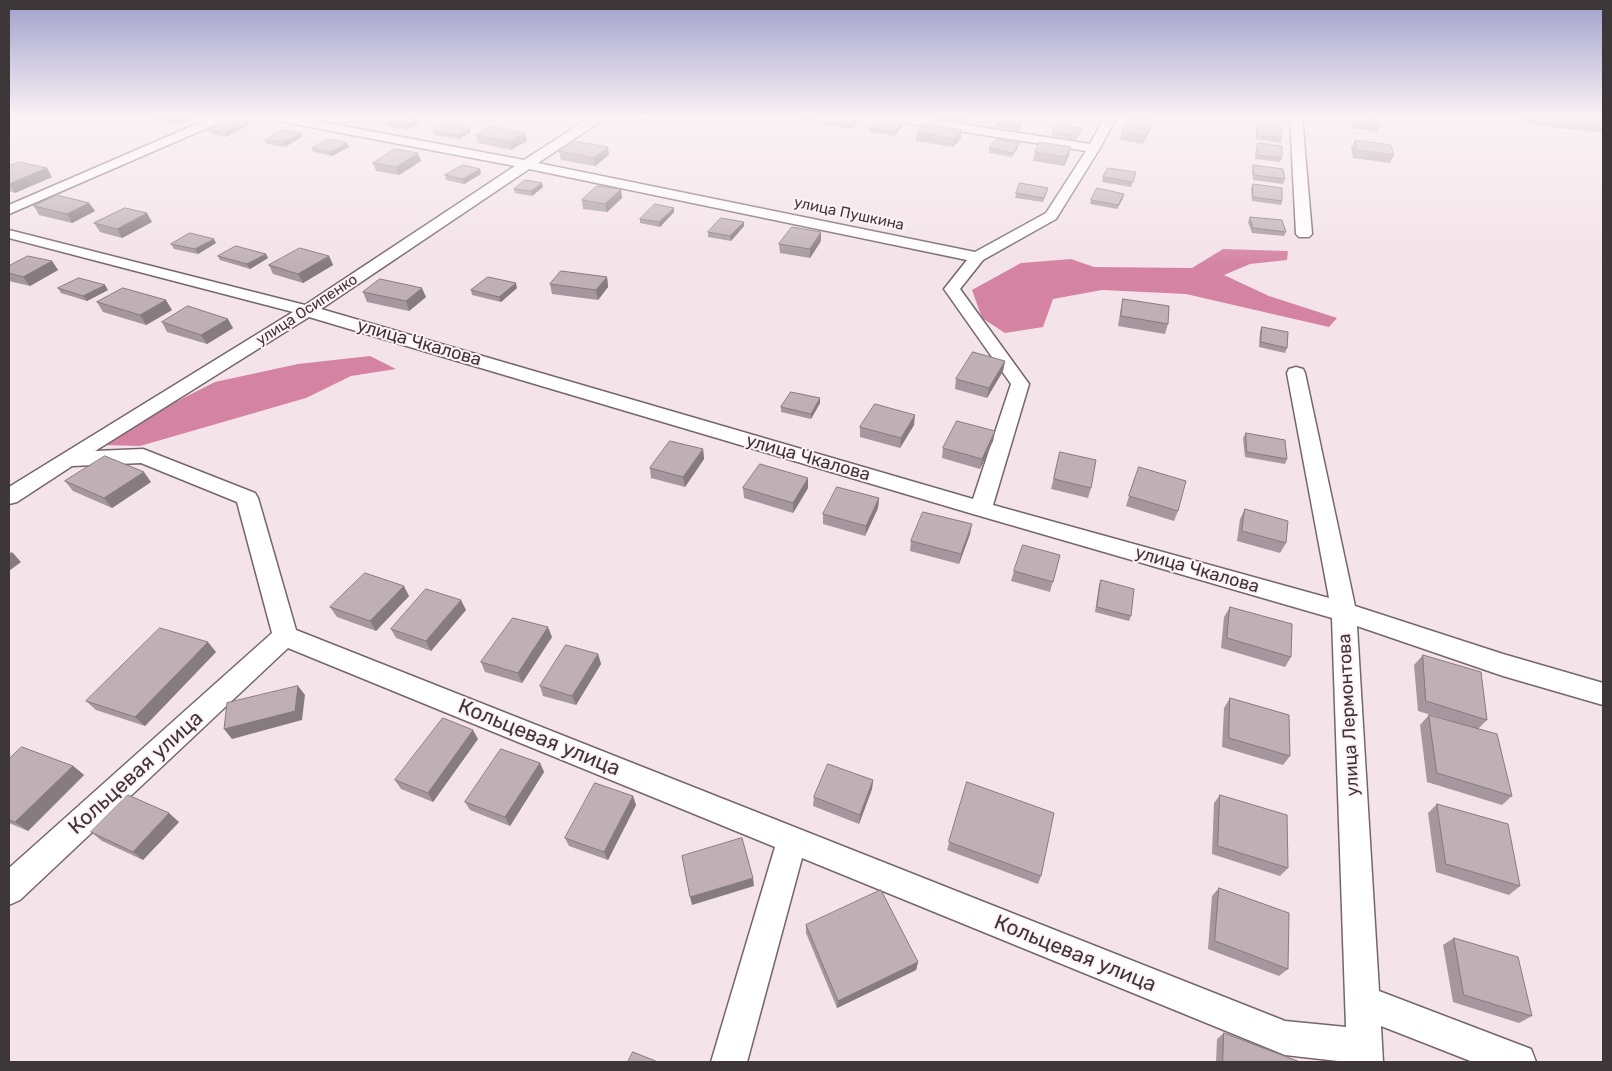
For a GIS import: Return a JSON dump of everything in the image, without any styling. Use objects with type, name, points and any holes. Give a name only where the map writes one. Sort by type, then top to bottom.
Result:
[{"type":"street","points":[[9,210],[110,166]]},
{"type":"street","name":"улица Осипенко","points":[[9,497],[308,310],[522,166]]},
{"type":"street","name":"улица Пушкина","points":[[535,166],[977,257]]},
{"type":"street","points":[[981,508],[1020,384],[952,289],[977,257],[1051,216],[1083,166]]},
{"type":"street","points":[[1299,166],[1304,234]]},
{"type":"street","name":"улица Чкалова","points":[[9,234],[308,310],[981,508],[1344,612],[1503,665],[1603,694]]},
{"type":"street","name":"улица Лермонтова","points":[[1296,373],[1344,612],[1364,1054]]},
{"type":"street","points":[[67,459],[143,456],[247,498],[285,636]]},
{"type":"street","name":"Кольцевая улица","points":[[9,889],[285,636],[1285,1038],[1364,1054]]},
{"type":"street","points":[[729,1062],[792,840]]},
{"type":"street","points":[[1362,1002],[1518,1062]]},
{"type":"shaded area","points":[[1223,249],[1288,251],[1287,260],[1250,264],[1224,275],[1269,296],[1337,318],[1329,327],[1186,294],[1102,290],[1053,299],[1043,327],[1005,333],[982,318],[972,290],[1021,263],[1071,259],[1094,267],[1192,268]]},
{"type":"shaded area","points":[[370,356],[396,369],[351,376],[306,398],[140,446],[102,445],[150,415],[215,382],[298,364]]},
{"type":"building","points":[[9,166],[38,166],[47,168],[9,184]]},
{"type":"building","points":[[461,166],[480,169],[463,179],[445,175]]},
{"type":"building","points":[[1253,166],[1260,166],[1283,169],[1285,179],[1254,175]]},
{"type":"building","points":[[1108,168],[1136,172],[1133,182],[1103,177]]},
{"type":"building","points":[[525,180],[542,183],[531,191],[514,189]]},
{"type":"building","points":[[1020,183],[1048,188],[1044,198],[1016,193]]},
{"type":"building","points":[[1253,184],[1282,188],[1282,201],[1253,197]]},
{"type":"building","points":[[597,186],[621,189],[605,204],[582,200]]},
{"type":"building","points":[[1097,188],[1124,194],[1118,205],[1091,200]]},
{"type":"building","points":[[57,195],[89,203],[67,214],[34,206]]},
{"type":"building","points":[[655,204],[674,208],[659,222],[640,219]]},
{"type":"building","points":[[125,208],[147,213],[117,229],[94,223]]},
{"type":"building","points":[[1250,217],[1282,220],[1286,232],[1253,228]]},
{"type":"building","points":[[721,218],[744,222],[730,236],[708,232]]},
{"type":"building","points":[[792,227],[821,232],[810,249],[779,244]]},
{"type":"building","points":[[190,233],[214,239],[195,249],[171,244]]},
{"type":"building","points":[[236,246],[266,254],[247,264],[218,256]]},
{"type":"building","points":[[300,248],[329,256],[298,274],[269,265]]},
{"type":"building","points":[[28,256],[52,261],[23,277],[9,273],[9,266]]},
{"type":"building","points":[[561,271],[607,277],[596,290],[550,284]]},
{"type":"building","points":[[488,277],[516,283],[499,297],[471,290]]},
{"type":"building","points":[[79,278],[105,285],[83,296],[58,288]]},
{"type":"building","points":[[380,279],[422,288],[406,301],[363,292]]},
{"type":"building","points":[[123,288],[166,300],[140,315],[97,302]]},
{"type":"building","points":[[1123,299],[1169,306],[1168,324],[1121,316]]},
{"type":"building","points":[[188,306],[228,319],[201,335],[162,322]]},
{"type":"building","points":[[1262,327],[1288,332],[1287,348],[1261,342]]},
{"type":"building","points":[[973,352],[1005,361],[989,388],[956,379]]},
{"type":"building","points":[[791,392],[820,398],[811,414],[781,407]]},
{"type":"building","points":[[875,404],[915,415],[901,438],[860,427]]},
{"type":"building","points":[[957,421],[995,431],[982,459],[943,448]]},
{"type":"building","points":[[1246,433],[1285,440],[1287,459],[1247,452]]},
{"type":"building","points":[[670,441],[703,449],[683,477],[650,468]]},
{"type":"building","points":[[1060,452],[1096,460],[1091,488],[1054,479]]},
{"type":"building","points":[[105,456],[144,472],[104,498],[65,481]]},
{"type":"building","points":[[760,464],[808,478],[793,503],[743,488]]},
{"type":"building","points":[[1139,467],[1186,481],[1178,511],[1129,496]]},
{"type":"building","points":[[837,487],[879,498],[866,526],[823,514]]},
{"type":"building","points":[[1245,509],[1288,521],[1286,543],[1242,531]]},
{"type":"building","points":[[923,512],[972,524],[961,554],[911,541]]},
{"type":"building","points":[[1023,545],[1060,555],[1053,582],[1014,571]]},
{"type":"building","points":[[365,573],[404,586],[370,621],[330,607]]},
{"type":"building","points":[[1101,580],[1134,589],[1131,616],[1097,607]]},
{"type":"building","points":[[426,589],[461,600],[426,641],[391,629]]},
{"type":"building","points":[[1230,607],[1292,624],[1291,657],[1227,638]]},
{"type":"building","points":[[513,618],[548,627],[518,673],[481,662]]},
{"type":"building","points":[[160,628],[208,642],[135,717],[86,701]]},
{"type":"building","points":[[566,645],[598,654],[572,696],[540,686]]},
{"type":"building","points":[[1423,655],[1481,672],[1487,720],[1426,701]]},
{"type":"building","points":[[298,686],[295,711],[224,729],[227,703]]},
{"type":"building","points":[[1230,698],[1289,715],[1290,756],[1229,738]]},
{"type":"building","points":[[1429,715],[1497,734],[1512,796],[1437,773]]},
{"type":"building","points":[[443,718],[473,730],[428,793],[395,780]]},
{"type":"building","points":[[22,747],[73,766],[15,822],[9,820],[9,759]]},
{"type":"building","points":[[501,749],[540,763],[505,817],[465,802]]},
{"type":"building","points":[[828,764],[873,780],[860,815],[814,797]]},
{"type":"building","points":[[967,782],[1054,813],[1041,876],[949,842]]},
{"type":"building","points":[[595,783],[633,796],[604,852],[565,838]]},
{"type":"building","points":[[128,795],[169,813],[133,852],[91,832]]},
{"type":"building","points":[[1220,795],[1287,815],[1288,868],[1218,846]]},
{"type":"building","points":[[1437,804],[1508,824],[1520,886],[1446,864]]},
{"type":"building","points":[[742,838],[753,878],[690,897],[682,856]]},
{"type":"building","points":[[1219,888],[1289,913],[1288,969],[1215,941]]},
{"type":"building","points":[[881,890],[918,962],[838,1001],[806,925]]},
{"type":"building","points":[[1454,938],[1518,957],[1532,1016],[1464,995]]},
{"type":"building","points":[[1224,1033],[1300,1062],[1223,1062]]},
{"type":"building","points":[[633,1052],[658,1062],[628,1062]]}]
